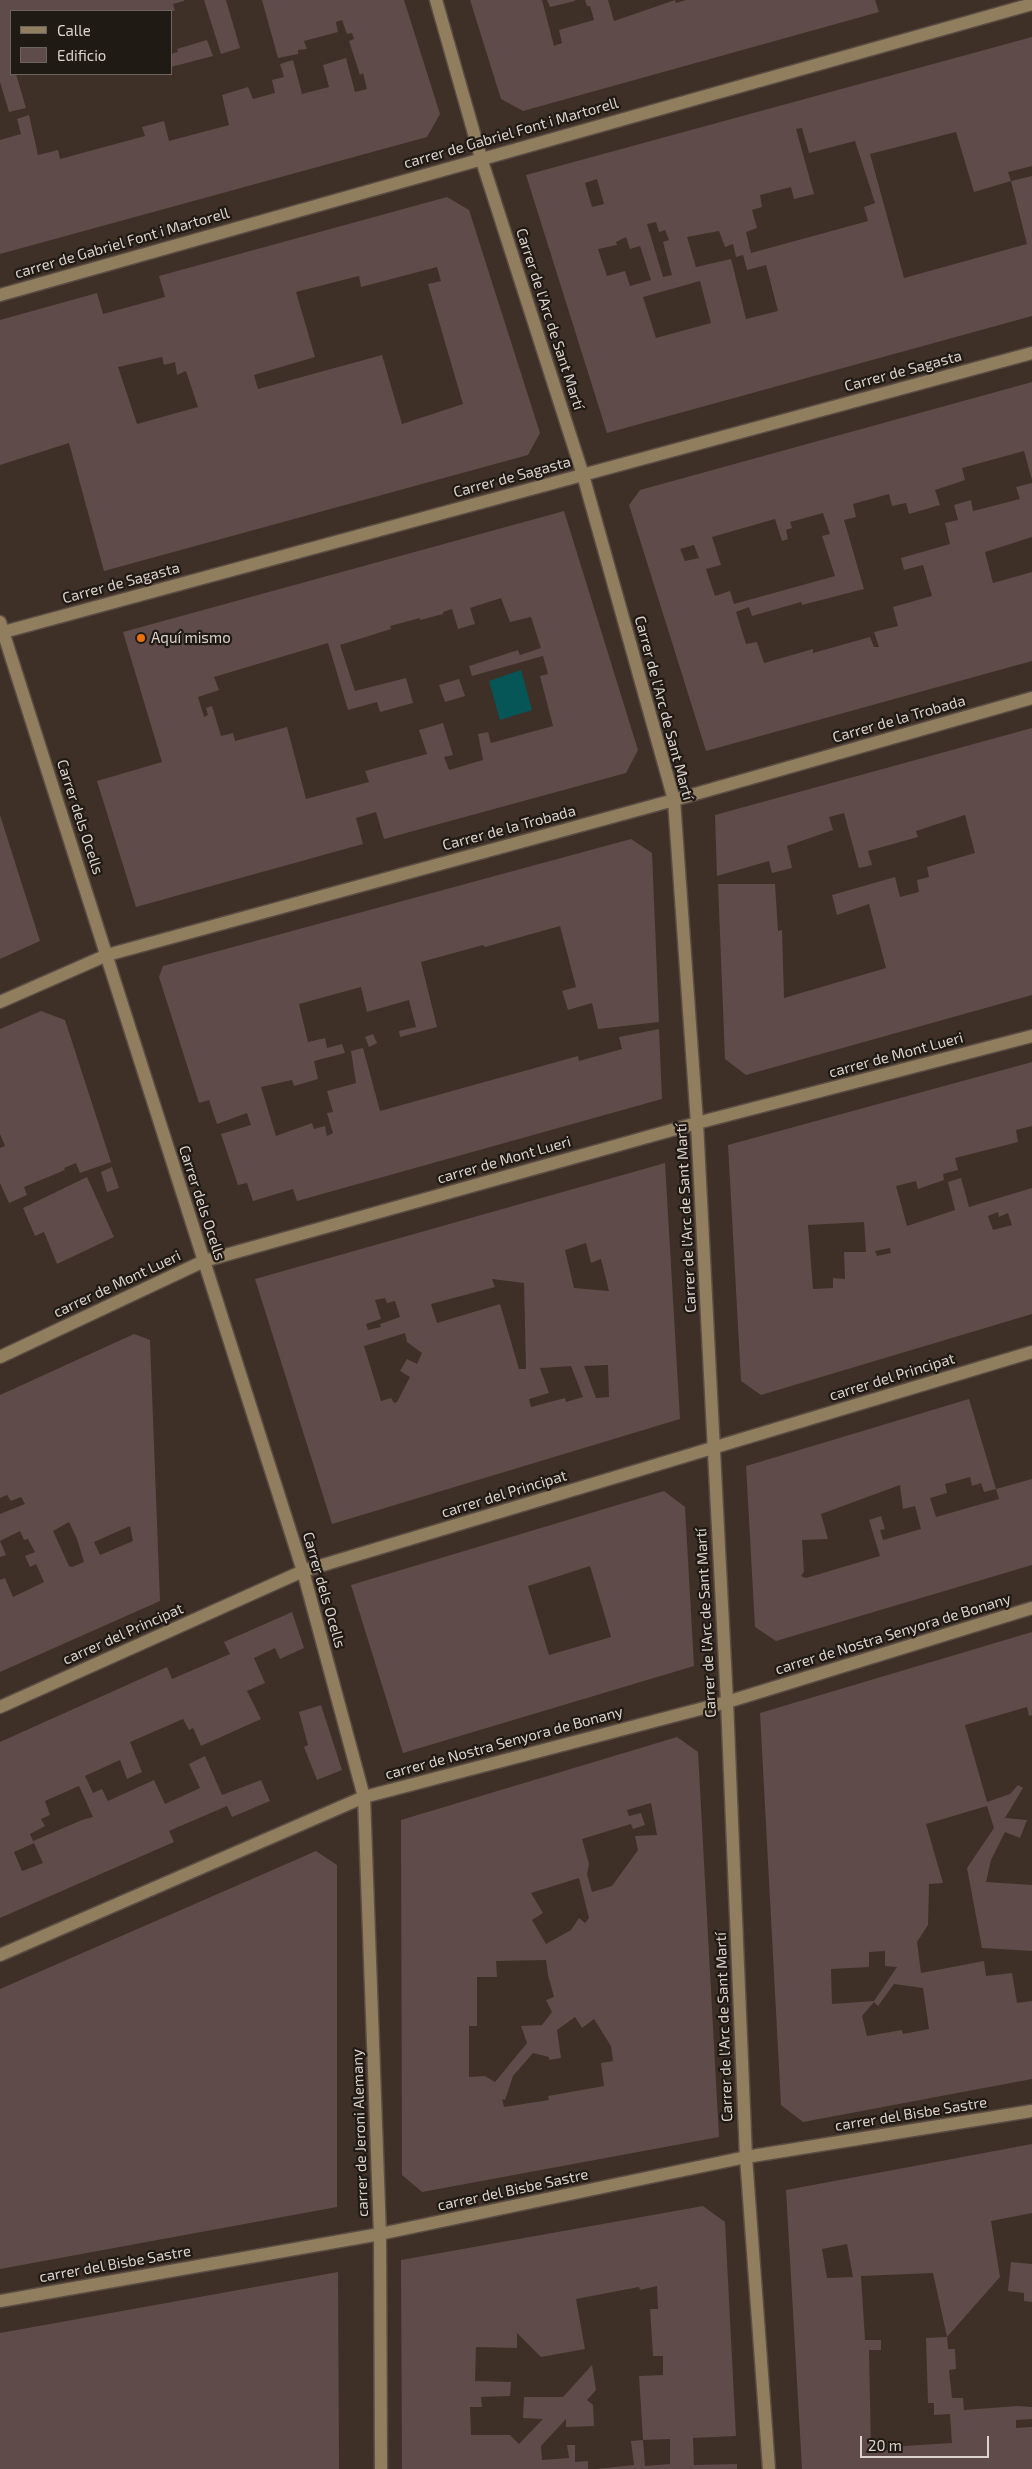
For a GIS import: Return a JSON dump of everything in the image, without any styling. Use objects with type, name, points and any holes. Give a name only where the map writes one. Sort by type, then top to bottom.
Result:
[{"type":"street","name":"Carrer de l'Arc de Sant Martí","points":[[436,0],[481,158],[583,475],[674,800],[697,1123],[727,1702],[746,2157],[768,2469]]},
{"type":"street","name":"carrer de Gabriel Font i Martorell","points":[[0,295],[1032,4]]},
{"type":"street","name":"Carrer de Sagasta","points":[[1,629],[583,475],[1032,353]]},
{"type":"street","name":"Carrer dels Ocells","points":[[1,629],[303,1570],[364,1797]]},
{"type":"street","name":"Carrer de la Trobada","points":[[0,1002],[107,955],[674,800],[1032,698]]},
{"type":"street","name":"carrer de Mont Lueri","points":[[0,1357],[204,1261],[697,1123],[1032,1036]]},
{"type":"street","name":"carrer del Principat","points":[[0,1707],[303,1570],[1032,1352]]},
{"type":"street","name":"carrer de Nostra Senyora de Bonany","points":[[0,1955],[364,1797],[727,1702],[1032,1608]]},
{"type":"street","name":"carrer de Jeroni Alemany","points":[[364,1797],[380,2234],[382,2469]]},
{"type":"street","name":"carrer del Bisbe Sastre","points":[[0,2300],[380,2234],[746,2157],[1032,2111]]},
{"type":"water","points":[[521,670],[532,710],[500,720],[489,681]]},
{"type":"building","points":[[0,0],[184,0],[173,4],[175,11],[10,10],[10,75],[16,75],[26,108],[9,112],[0,82]]},
{"type":"building","points":[[204,0],[226,0],[240,48],[221,54]]},
{"type":"building","points":[[262,0],[404,0],[440,114],[427,137],[0,254],[0,140],[21,134],[17,119],[29,115],[38,155],[58,150],[60,159],[145,136],[142,127],[164,121],[169,141],[229,125],[222,95],[248,87],[253,99],[275,93],[272,80],[284,77],[280,64],[293,60],[302,94],[329,87],[323,65],[346,58],[355,92],[367,89],[363,73],[360,75],[349,41],[354,39],[352,33],[347,34],[342,20],[336,22],[338,32],[304,41],[307,49],[298,50],[298,54],[278,58]]},
{"type":"building","points":[[470,0],[542,0],[554,46],[562,43],[559,30],[594,20],[590,6],[587,6],[585,0],[608,0],[614,21],[675,0],[676,3],[686,0],[875,0],[879,12],[523,111],[501,99]]},
{"type":"building","points":[[547,0],[575,0],[575,1],[550,7]]},
{"type":"building","points":[[1032,37],[1032,166],[1008,172],[1011,181],[1032,176],[1032,316],[607,433],[526,175]],"holes":[[[802,128],[809,153],[855,141],[875,203],[864,207],[868,221],[751,253],[746,232],[757,228],[752,210],[762,207],[760,195],[791,187],[794,199],[814,194],[796,129]],[[956,132],[974,192],[1011,181],[1027,244],[904,278],[870,154]],[[597,179],[604,204],[592,207],[585,183]],[[656,222],[659,232],[665,230],[669,240],[663,242],[672,275],[663,277],[647,224]],[[719,231],[725,247],[733,244],[736,257],[743,255],[747,270],[766,265],[778,311],[746,319],[731,259],[696,267],[687,237]],[[626,237],[630,249],[640,246],[651,280],[630,286],[625,271],[607,276],[598,249],[617,245],[616,242]],[[700,281],[711,323],[656,338],[643,297]]]},
{"type":"building","points":[[207,40],[213,56],[172,67],[172,54],[178,52],[177,49]]},
{"type":"building","points":[[447,197],[469,210],[540,433],[528,455],[104,571],[69,443],[0,465],[0,320],[97,293],[103,314],[165,297],[159,276]],"holes":[[[437,267],[441,281],[428,284],[463,404],[402,424],[382,355],[258,389],[254,375],[315,357],[296,292],[359,276],[361,287]],[[162,357],[164,365],[175,362],[177,375],[186,371],[198,407],[137,424],[118,367]]]},
{"type":"building","points":[[1032,382],[1032,480],[1024,451],[962,468],[965,480],[935,490],[940,505],[909,514],[906,503],[892,506],[889,494],[853,504],[856,517],[844,520],[864,589],[802,605],[801,602],[752,616],[749,607],[736,612],[746,644],[757,642],[764,663],[813,649],[813,653],[870,637],[874,647],[879,647],[874,632],[898,626],[893,607],[932,596],[923,565],[904,570],[901,558],[950,544],[945,523],[958,520],[954,505],[971,500],[973,511],[1020,499],[1016,487],[1032,483],[1032,537],[985,552],[993,583],[1032,572],[1032,661],[706,751],[629,505],[640,490]],"holes":[[[823,513],[830,534],[822,536],[835,576],[734,604],[730,591],[715,596],[706,569],[721,565],[712,537],[775,519],[782,541],[788,539],[786,530],[792,528],[790,522]],[[694,545],[699,558],[685,561],[680,549]]]},
{"type":"building","points":[[564,511],[638,750],[626,773],[384,839],[376,812],[356,818],[363,844],[136,907],[97,781],[162,762],[123,632]],"holes":[[[501,598],[510,622],[531,617],[541,648],[520,655],[518,650],[469,666],[472,676],[543,656],[548,674],[540,676],[553,726],[491,743],[488,732],[478,734],[483,760],[449,770],[444,757],[453,755],[443,723],[419,730],[427,754],[365,771],[369,782],[306,799],[287,727],[235,741],[233,733],[221,736],[212,706],[206,708],[208,715],[204,717],[198,697],[219,690],[214,677],[328,643],[348,710],[377,702],[380,712],[413,703],[406,678],[355,691],[340,645],[391,629],[390,626],[443,614],[443,612],[452,609],[458,629],[475,624],[470,608]]]},
{"type":"building","points":[[459,679],[465,696],[445,702],[439,685]]},
{"type":"building","points":[[1032,728],[1032,995],[746,1075],[725,1059],[718,884],[775,884],[778,931],[782,930],[784,998],[886,968],[869,904],[837,915],[832,895],[895,877],[900,897],[919,892],[917,880],[929,877],[927,867],[975,853],[965,815],[916,831],[918,837],[868,851],[872,865],[859,868],[844,813],[829,817],[833,830],[787,846],[792,868],[772,873],[769,861],[717,876],[715,815]]},
{"type":"building","points":[[0,815],[40,941],[0,959]]},
{"type":"building","points":[[631,839],[652,853],[659,1022],[598,1029],[592,1003],[568,1010],[562,991],[576,987],[560,926],[485,947],[483,945],[421,962],[437,1027],[400,1037],[399,1031],[416,1027],[409,1000],[367,1012],[361,987],[299,1004],[308,1042],[325,1038],[327,1048],[342,1044],[345,1053],[314,1061],[318,1079],[294,1086],[292,1080],[261,1087],[276,1136],[312,1123],[314,1129],[325,1126],[327,1136],[333,1133],[327,1113],[333,1112],[327,1091],[356,1083],[351,1051],[363,1048],[380,1111],[578,1056],[579,1061],[622,1049],[619,1037],[659,1029],[662,1099],[297,1201],[293,1189],[253,1201],[247,1183],[238,1185],[221,1134],[251,1125],[247,1113],[217,1124],[209,1100],[199,1103],[159,977],[163,966]]},
{"type":"building","points":[[41,1011],[65,1020],[111,1162],[80,1173],[76,1163],[64,1168],[65,1170],[24,1187],[27,1195],[9,1203],[0,1183],[0,1148],[5,1146],[0,1134],[0,1029]]},
{"type":"building","points":[[373,1034],[377,1043],[369,1047],[365,1037]]},
{"type":"building","points":[[1032,1062],[1032,1126],[1016,1130],[1018,1142],[955,1158],[958,1170],[943,1174],[944,1180],[918,1189],[916,1181],[896,1186],[907,1226],[955,1210],[948,1182],[961,1178],[969,1207],[1032,1188],[1032,1314],[761,1395],[741,1381],[728,1145]],"holes":[[[998,1212],[999,1217],[1008,1213],[1012,1225],[993,1230],[988,1216]],[[864,1222],[866,1252],[844,1252],[845,1279],[833,1278],[833,1288],[813,1289],[808,1225]],[[890,1248],[891,1253],[877,1256],[875,1251]]]},
{"type":"building","points":[[665,1163],[680,1419],[332,1524],[255,1279]],"holes":[[[586,1243],[591,1263],[601,1259],[609,1291],[574,1288],[565,1250]],[[492,1279],[524,1283],[526,1369],[519,1369],[500,1304],[437,1323],[431,1304],[495,1287]],[[385,1298],[387,1303],[395,1301],[400,1317],[380,1324],[381,1327],[368,1330],[366,1324],[381,1319],[375,1300]],[[405,1333],[407,1342],[422,1353],[417,1364],[407,1359],[400,1371],[410,1377],[397,1402],[394,1403],[391,1398],[381,1401],[364,1346]],[[608,1365],[609,1397],[596,1398],[584,1366]],[[571,1366],[583,1397],[566,1402],[565,1398],[531,1407],[529,1399],[549,1393],[540,1368]]]},
{"type":"building","points":[[112,1167],[119,1188],[107,1192],[101,1172]]},
{"type":"building","points":[[87,1177],[114,1237],[57,1264],[44,1232],[35,1236],[23,1208]]},
{"type":"building","points":[[134,1334],[150,1340],[160,1601],[0,1672],[0,1580],[5,1578],[13,1597],[44,1582],[36,1564],[30,1567],[25,1556],[35,1552],[28,1539],[24,1540],[20,1531],[0,1541],[0,1514],[25,1504],[21,1497],[11,1501],[7,1495],[0,1498],[0,1395]],"holes":[[[69,1522],[77,1539],[84,1562],[72,1567],[69,1566],[53,1531]],[[130,1526],[133,1541],[100,1555],[94,1542]]]},
{"type":"building","points":[[969,1399],[996,1489],[1032,1479],[1032,1565],[776,1641],[755,1627],[746,1466]],"holes":[[[970,1477],[972,1486],[981,1483],[984,1492],[996,1489],[999,1499],[936,1517],[930,1498],[947,1493],[945,1484]],[[900,1485],[903,1509],[915,1506],[921,1529],[883,1540],[880,1530],[885,1529],[881,1516],[869,1520],[880,1556],[806,1578],[801,1576],[804,1572],[802,1540],[828,1539],[821,1514]]]},
{"type":"building","points":[[664,1491],[685,1507],[694,1666],[403,1753],[351,1585]],"holes":[[[590,1566],[611,1637],[549,1655],[528,1586]]]},
{"type":"building","points":[[0,1541],[6,1555],[0,1557]]},
{"type":"building","points":[[292,1612],[304,1648],[280,1659],[275,1648],[254,1658],[265,1683],[247,1691],[261,1719],[201,1746],[193,1728],[189,1730],[183,1719],[130,1742],[142,1772],[127,1779],[120,1760],[85,1776],[93,1793],[102,1789],[108,1801],[154,1780],[165,1804],[200,1788],[189,1764],[205,1756],[222,1795],[261,1780],[270,1801],[232,1817],[227,1806],[169,1831],[174,1842],[0,1918],[0,1742],[167,1667],[172,1679],[230,1654],[224,1642]],"holes":[[[79,1786],[93,1817],[33,1841],[30,1834],[45,1826],[41,1819],[50,1815],[45,1801]],[[34,1843],[43,1863],[22,1871],[14,1852]]]},
{"type":"building","points":[[1032,1632],[1032,1715],[1029,1716],[1027,1707],[965,1725],[987,1802],[1010,1794],[1018,1785],[1023,1788],[1005,1818],[1027,1820],[1020,1838],[1005,1832],[991,1860],[986,1882],[1032,1885],[1032,1951],[982,1948],[967,1868],[994,1828],[987,1806],[926,1824],[943,1883],[929,1884],[928,1925],[917,1942],[921,1973],[984,1961],[986,1976],[1012,1973],[1017,2003],[1032,2001],[1032,2079],[803,2122],[781,2105],[760,1713]],"holes":[[[885,1951],[885,1966],[897,1967],[874,2001],[832,2004],[831,1969],[869,1967],[869,1952]],[[894,1984],[923,1988],[929,2029],[903,2034],[902,2030],[867,2036],[862,2016],[874,2002],[878,2006]]]},
{"type":"building","points":[[321,1705],[342,1770],[317,1780],[304,1747],[308,1745],[299,1712]]},
{"type":"building","points":[[677,1737],[698,1752],[719,2137],[422,2192],[402,2175],[401,1820]],"holes":[[[651,1803],[657,1835],[635,1836],[638,1850],[612,1886],[592,1892],[587,1874],[589,1864],[582,1839],[631,1824],[633,1829],[645,1825],[641,1813],[629,1816],[627,1810]],[[579,1878],[589,1918],[585,1923],[579,1918],[571,1930],[546,1944],[532,1920],[543,1913],[531,1893]],[[546,1960],[554,1997],[546,2000],[552,2012],[542,2025],[521,2026],[527,2043],[495,2082],[485,2076],[469,2077],[469,2026],[477,2026],[477,1977],[497,1977],[496,1961]],[[575,2017],[582,2028],[594,2019],[611,2046],[613,2061],[601,2063],[604,2086],[548,2096],[549,2100],[504,2107],[502,2099],[505,2100],[513,2076],[533,2053],[549,2057],[549,2060],[561,2058],[557,2030]]]},
{"type":"building","points":[[316,1851],[337,1865],[337,2207],[0,2269],[0,1989]]},
{"type":"building","points":[[1032,2144],[1032,2213],[991,2221],[1000,2277],[947,2337],[948,2349],[955,2349],[956,2369],[949,2370],[952,2398],[963,2398],[964,2410],[1017,2406],[1032,2407],[1032,2419],[1016,2420],[1016,2428],[1032,2427],[1032,2469],[802,2469],[786,2190]],"holes":[[[847,2244],[853,2277],[827,2278],[822,2249]],[[933,2273],[947,2337],[926,2338],[928,2403],[934,2403],[934,2415],[950,2414],[952,2443],[888,2447],[889,2450],[871,2450],[869,2350],[881,2350],[881,2340],[865,2340],[861,2276]]]},
{"type":"building","points":[[703,2206],[725,2222],[736,2436],[693,2438],[694,2465],[737,2464],[737,2469],[596,2469],[634,2465],[631,2441],[643,2440],[639,2376],[663,2375],[663,2356],[653,2356],[650,2309],[658,2309],[657,2286],[640,2290],[639,2287],[576,2299],[585,2349],[541,2357],[517,2333],[517,2348],[476,2347],[475,2381],[511,2382],[510,2396],[481,2397],[482,2407],[470,2407],[471,2435],[510,2435],[519,2444],[543,2419],[523,2418],[524,2397],[563,2397],[592,2365],[596,2390],[587,2400],[593,2405],[594,2426],[566,2427],[566,2419],[541,2446],[542,2460],[569,2458],[567,2445],[575,2445],[575,2462],[588,2461],[588,2469],[402,2469],[401,2260]],"holes":[[[670,2439],[670,2464],[645,2466],[643,2440]]]},
{"type":"building","points":[[1011,2262],[1032,2264],[1032,2302],[1024,2301],[1024,2293],[1008,2291]]},
{"type":"building","points":[[338,2272],[339,2469],[0,2469],[0,2333]]},
{"type":"place","name":"Aquí mismo","points":[[141,638]]}]
